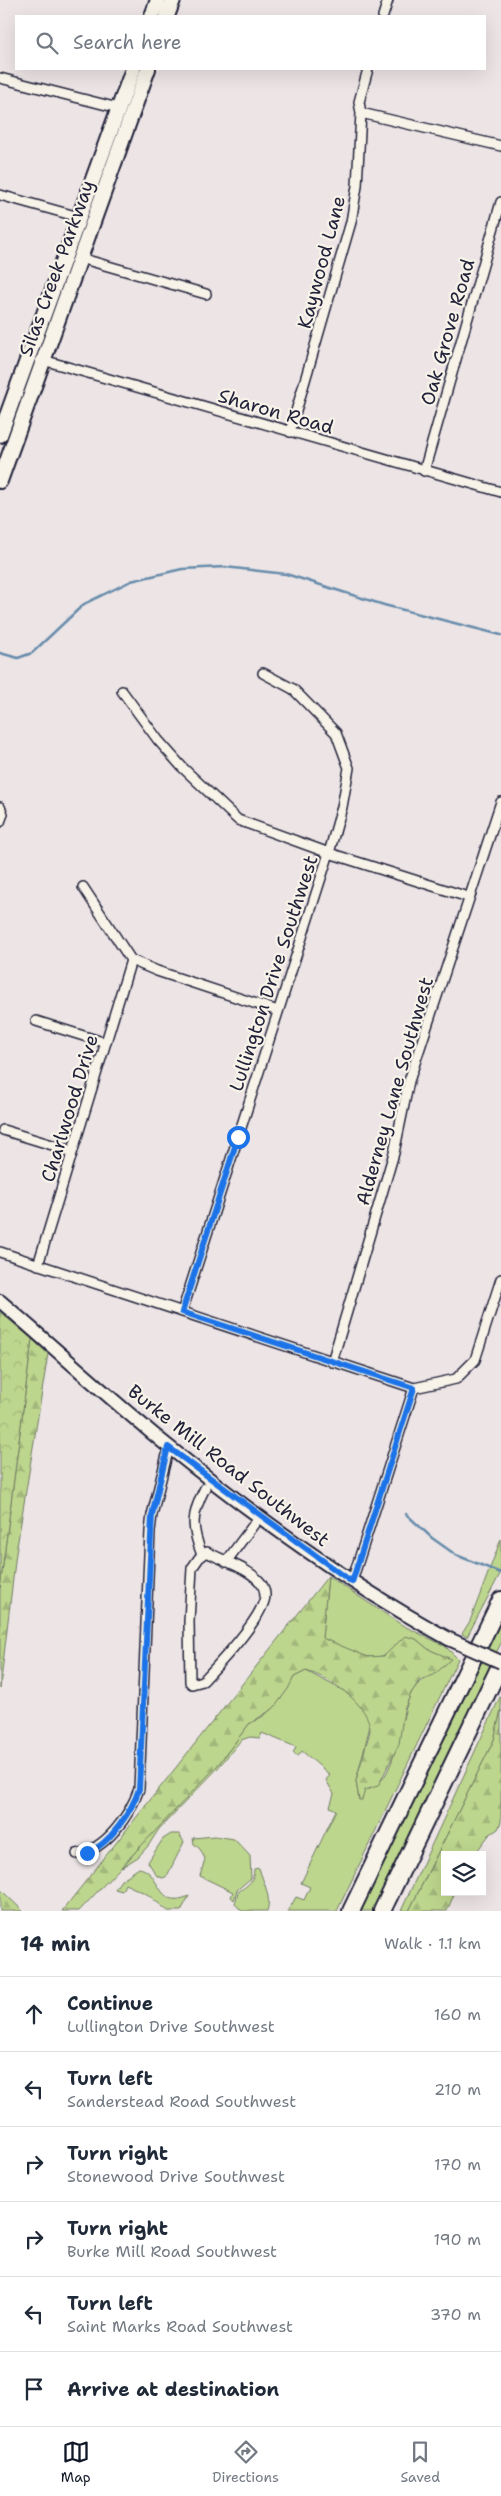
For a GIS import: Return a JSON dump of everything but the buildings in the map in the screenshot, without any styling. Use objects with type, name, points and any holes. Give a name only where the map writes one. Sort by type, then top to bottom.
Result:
[{"type":"highway","points":[[351,1911],[501,1600]]},
{"type":"highway","points":[[382,1911],[501,1663]]},
{"type":"highway","points":[[347,1911],[371,1870]]},
{"type":"main road","points":[[152,15],[156,0]]},
{"type":"main road","points":[[167,15],[173,0]]},
{"type":"main road","name":"Silas Creek Parkway","points":[[0,435],[133,70]]},
{"type":"main road","name":"Silas Creek Parkway","points":[[0,481],[148,70]]},
{"type":"street","points":[[383,15],[388,0]]},
{"type":"street","name":"Kaywood Lane","points":[[290,432],[351,222],[357,186],[361,113],[359,102],[368,70]]},
{"type":"street","points":[[0,78],[118,108]]},
{"type":"street","points":[[361,113],[501,146]]},
{"type":"street","points":[[0,195],[79,216]]},
{"type":"street","name":"Oak Grove Road","points":[[424,471],[501,202]]},
{"type":"street","points":[[80,258],[206,294]]},
{"type":"street","name":"Sharon Road","points":[[43,360],[501,492]]},
{"type":"street","name":"Lullington Drive Southwest","points":[[182,1312],[329,853],[342,807],[349,768],[336,732],[293,689],[263,673]]},
{"type":"street","points":[[122,691],[158,740],[238,820],[329,853],[468,897]]},
{"type":"street","name":"Alderney Lane Southwest","points":[[332,1362],[394,1153],[409,1081],[468,897],[501,802]]},
{"type":"street","points":[[0,807],[3,814],[0,822]]},
{"type":"street","points":[[83,887],[131,960],[157,971],[278,1011]]},
{"type":"street","name":"Charlwood Drive","points":[[38,1265],[131,960]]},
{"type":"street","points":[[36,1021],[106,1043]]},
{"type":"street","points":[[3,1130],[72,1151]]},
{"type":"street","points":[[0,1252],[414,1388],[456,1379],[475,1360],[501,1279]]},
{"type":"street","name":"Burke Mill Road Southwest","points":[[0,1301],[168,1447],[260,1516],[352,1582],[402,1613],[449,1639],[501,1663]]},
{"type":"street","points":[[352,1582],[414,1388]]},
{"type":"street","points":[[77,1854],[93,1851],[100,1845],[124,1819],[139,1789],[151,1523],[168,1447]]},
{"type":"street","points":[[202,1555],[192,1522],[195,1509],[205,1488]]},
{"type":"street","points":[[226,1562],[260,1516]]},
{"type":"street","points":[[207,1552],[249,1573],[260,1582],[265,1592],[264,1602],[251,1624],[203,1681],[192,1684],[190,1682],[189,1621],[192,1568],[202,1555],[207,1552]]},
{"type":"green space","points":[[0,1312],[32,1339],[0,1588]]},
{"type":"green space","points":[[32,1339],[48,1354],[16,1553],[0,1689],[0,1588]]},
{"type":"green space","points":[[501,1539],[501,1572],[467,1637],[462,1634],[470,1621]]},
{"type":"green space","points":[[328,1576],[402,1625],[445,1646],[458,1659],[337,1911],[288,1911],[296,1897],[304,1900],[310,1887],[301,1883],[336,1810],[330,1807],[334,1794],[326,1780],[330,1775],[302,1751],[298,1756],[293,1753],[296,1747],[262,1733],[260,1738],[250,1737],[241,1740],[217,1769],[159,1829],[138,1857],[122,1867],[164,1819],[217,1766],[249,1724],[265,1715],[280,1700],[294,1677],[306,1671],[344,1691],[363,1707],[371,1722],[356,1781],[359,1800],[364,1790],[376,1786],[384,1777],[391,1764],[408,1701],[413,1690],[421,1681],[441,1668],[450,1659],[428,1649],[416,1639],[385,1655],[369,1657],[344,1650],[322,1638]]},
{"type":"green space","points":[[328,1576],[322,1638],[368,1657],[384,1656],[405,1636],[416,1639],[428,1649],[451,1659],[434,1675],[420,1680],[411,1693],[404,1710],[399,1744],[378,1786],[365,1790],[362,1800],[359,1800],[356,1781],[370,1731],[364,1712],[356,1702],[337,1686],[326,1679],[306,1671],[294,1677],[274,1708],[249,1724],[217,1766],[79,1911],[62,1911]]},
{"type":"green space","points":[[501,1622],[501,1643],[372,1911],[361,1911]]},
{"type":"green space","points":[[501,1695],[501,1710],[494,1740],[409,1911],[401,1911]]},
{"type":"green space","points":[[501,1710],[501,1822],[498,1829],[489,1835],[477,1851],[441,1851],[441,1896],[453,1896],[447,1911],[409,1911],[494,1740]]},
{"type":"green space","points":[[171,1834],[179,1834],[184,1842],[167,1876],[163,1878],[157,1876],[148,1862],[163,1839]]},
{"type":"green space","points":[[215,1836],[234,1839],[250,1856],[251,1878],[237,1890],[234,1900],[231,1897],[233,1892],[200,1876],[205,1859],[200,1849],[194,1844],[193,1838]]},
{"type":"green space","points":[[139,1868],[151,1876],[164,1895],[178,1899],[189,1896],[181,1911],[168,1911],[147,1894],[125,1884],[122,1891],[115,1889],[121,1880]]},
{"type":"green space","points":[[259,1868],[268,1895],[267,1911],[242,1911],[235,1904],[238,1892],[252,1880],[254,1869]]},
{"type":"green space","points":[[0,1889],[23,1911],[0,1911]]},
{"type":"waterway","points":[[0,653],[18,658],[32,653],[84,604],[131,581],[182,569],[225,567],[286,574],[384,605],[501,635]]},
{"type":"waterway","points":[[406,1514],[432,1538],[456,1555],[501,1573]]},
{"type":"route","points":[[87,1853],[100,1845],[124,1819],[136,1799],[139,1789],[142,1760],[148,1556],[152,1515],[168,1447],[352,1582],[414,1388],[182,1312],[238,1137]]}]
